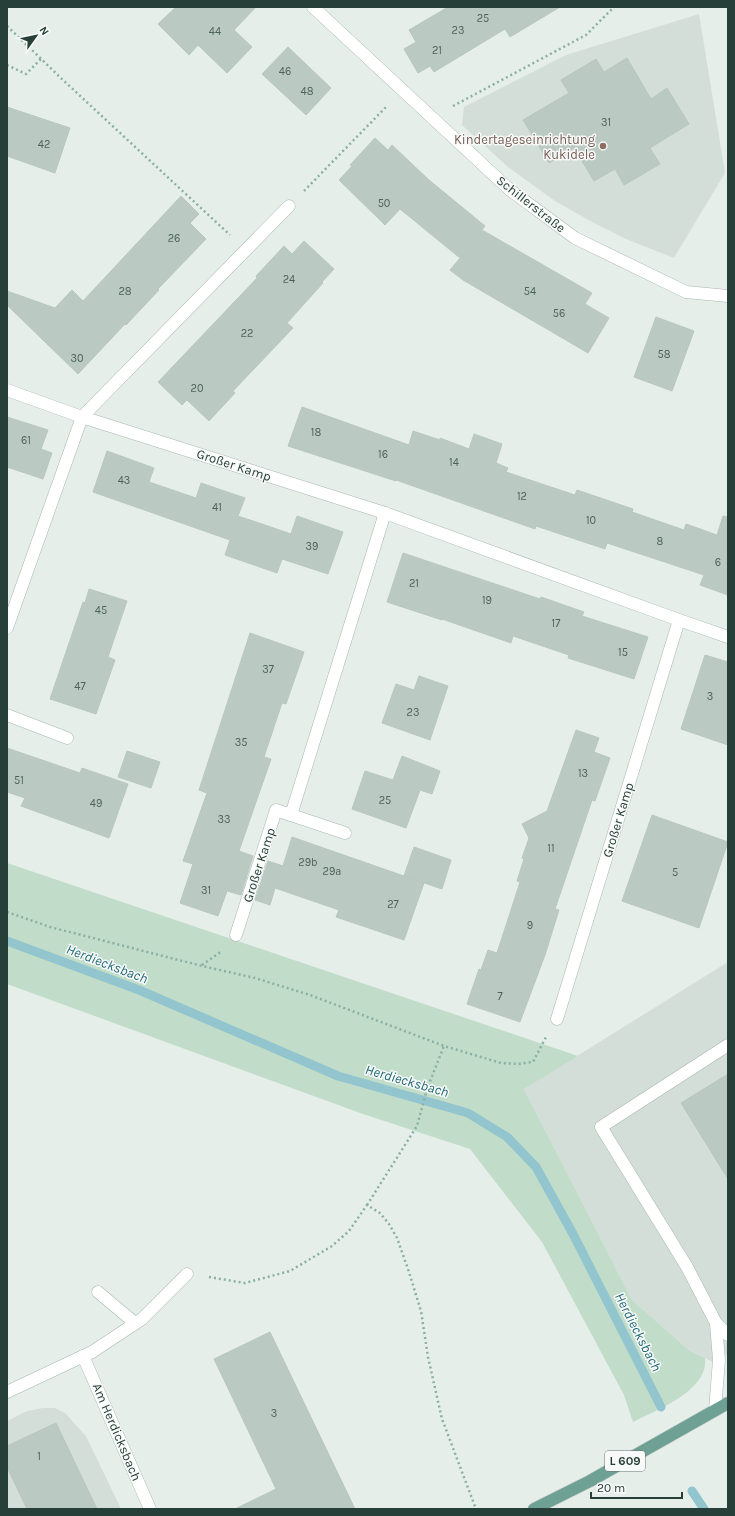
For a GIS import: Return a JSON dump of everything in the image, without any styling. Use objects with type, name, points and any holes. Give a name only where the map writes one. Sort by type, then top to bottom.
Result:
[{"type":"main road","name":"L 609","points":[[534,1509],[728,1404]]},
{"type":"street","name":"Schillerstraße","points":[[313,7],[510,190],[575,238],[686,292],[728,296]]},
{"type":"street","points":[[7,628],[82,417],[290,206]]},
{"type":"street","name":"Großer Kamp","points":[[7,390],[82,417],[385,513],[728,637]]},
{"type":"street","points":[[291,815],[385,513]]},
{"type":"street","name":"Großer Kamp","points":[[557,1019],[679,620]]},
{"type":"street","points":[[7,715],[67,738]]},
{"type":"street","name":"Großer Kamp","points":[[236,935],[276,810],[345,833]]},
{"type":"street","points":[[728,1045],[601,1126],[687,1267],[716,1323],[728,1335]]},
{"type":"street","points":[[7,1392],[92,1352],[142,1319],[187,1274]]},
{"type":"street","points":[[98,1292],[135,1323]]},
{"type":"street","points":[[715,1410],[719,1360],[716,1323]]},
{"type":"street","name":"Am Herdicksbach","points":[[83,1356],[150,1509]]},
{"type":"path","points":[[431,118],[586,35],[614,7]]},
{"type":"path","points":[[7,26],[247,250]]},
{"type":"path","points":[[7,66],[26,74],[40,58]]},
{"type":"path","points":[[290,206],[402,90]]},
{"type":"path","points":[[7,912],[50,927],[255,978],[310,995],[444,1046],[501,1063],[518,1064],[533,1062],[557,1019]]},
{"type":"path","points":[[187,1274],[245,1283],[290,1271],[332,1246],[349,1231],[416,1126],[427,1089],[444,1046]]},
{"type":"path","points":[[367,1205],[380,1212],[389,1224],[397,1238],[406,1263],[421,1311],[428,1357],[442,1419],[476,1509]]},
{"type":"shaded area","name":"Kindertageseinrichtung Kukidele","points":[[699,14],[725,173],[674,258],[626,239],[555,201],[508,167],[462,125],[464,107],[566,55]]},
{"type":"shaded area","points":[[728,962],[728,1354],[715,1363],[690,1351],[632,1300],[524,1089]]},
{"type":"shaded area","points":[[43,1408],[55,1408],[65,1413],[86,1436],[121,1509],[7,1509],[7,1421],[27,1411]]},
{"type":"green space","points":[[7,863],[578,1056],[524,1089],[632,1300],[690,1351],[705,1358],[704,1370],[699,1380],[690,1390],[679,1398],[633,1422],[624,1395],[542,1242],[470,1149],[363,1114],[7,984]]},
{"type":"building","points":[[176,7],[256,7],[234,30],[252,47],[227,73],[198,45],[189,55],[158,24]]},
{"type":"building","points":[[448,7],[560,7],[510,37],[505,29],[434,72],[430,66],[418,73],[404,49],[416,42],[409,30]]},
{"type":"building","points":[[288,47],[331,88],[306,115],[262,74]]},
{"type":"building","points":[[627,58],[651,99],[667,88],[689,124],[650,148],[660,164],[624,185],[615,169],[594,181],[574,148],[549,163],[523,120],[569,93],[561,80],[596,59],[604,72]]},
{"type":"building","points":[[7,107],[70,128],[55,173],[7,156]]},
{"type":"building","points":[[375,138],[388,150],[392,145],[429,180],[485,226],[482,230],[592,293],[585,304],[609,318],[588,353],[463,280],[450,270],[460,258],[400,209],[385,225],[339,180],[352,166],[350,165]]},
{"type":"building","points":[[181,196],[199,214],[190,223],[206,239],[78,374],[7,305],[7,291],[55,308],[72,290],[83,301]]},
{"type":"building","points":[[304,241],[334,269],[287,323],[293,328],[233,391],[235,393],[209,421],[187,400],[182,405],[158,382],[257,278],[256,276],[284,246],[292,254]]},
{"type":"building","points":[[656,317],[694,331],[672,391],[634,377]]},
{"type":"building","points":[[302,407],[409,445],[413,431],[440,440],[440,438],[469,449],[474,434],[502,444],[496,463],[508,468],[506,472],[575,495],[577,490],[633,509],[632,512],[684,530],[686,524],[717,535],[723,516],[728,517],[728,595],[700,585],[704,575],[607,543],[605,549],[536,526],[535,529],[396,480],[288,446]]},
{"type":"building","points":[[7,417],[48,430],[41,449],[52,453],[43,479],[7,467]]},
{"type":"building","points":[[107,451],[154,468],[149,482],[196,498],[201,483],[245,498],[238,516],[291,534],[297,516],[343,532],[328,574],[282,559],[277,573],[225,555],[230,540],[93,492]]},
{"type":"building","points":[[403,553],[540,599],[541,597],[584,612],[582,616],[648,637],[634,679],[568,658],[569,655],[513,636],[511,643],[387,602]]},
{"type":"building","points":[[89,589],[127,601],[108,657],[115,660],[96,714],[50,699],[83,602],[85,603]]},
{"type":"building","points":[[250,633],[304,652],[286,704],[282,703],[264,757],[271,759],[239,851],[253,856],[241,895],[227,891],[218,916],[180,903],[193,864],[183,861],[207,793],[199,790]]},
{"type":"building","points":[[705,655],[728,662],[728,745],[681,729]]},
{"type":"building","points":[[419,676],[448,686],[430,740],[382,723],[396,684],[414,690]]},
{"type":"building","points":[[576,730],[599,738],[594,752],[610,758],[595,801],[592,800],[555,909],[559,910],[545,955],[520,1022],[467,1004],[479,969],[481,970],[488,950],[497,953],[520,882],[517,881],[524,859],[522,858],[529,838],[522,824],[547,811]]},
{"type":"building","points":[[7,748],[80,773],[82,768],[128,784],[109,838],[21,806],[25,798],[7,792]]},
{"type":"building","points":[[127,751],[160,762],[151,788],[118,777]]},
{"type":"building","points":[[402,756],[440,771],[432,794],[420,790],[406,828],[352,809],[365,771],[393,780]]},
{"type":"building","points":[[652,815],[728,842],[699,928],[622,901]]},
{"type":"building","points":[[292,837],[424,883],[404,940],[336,917],[339,910],[275,888],[270,905],[255,900],[268,861],[283,866]]},
{"type":"building","points":[[414,847],[451,860],[442,889],[404,876]]},
{"type":"building","points":[[728,1074],[728,1179],[681,1103]]},
{"type":"building","points":[[270,1332],[355,1509],[235,1509],[276,1489],[214,1359]]},
{"type":"building","points":[[56,1423],[97,1509],[27,1509],[7,1467],[7,1446]]},
{"type":"waterway","name":"Herdiecksbach","points":[[7,941],[139,990],[338,1076],[468,1113],[507,1137],[536,1167],[573,1234],[661,1407]]},
{"type":"waterway","name":"Herdiecksbach","points":[[692,1491],[704,1509]]},
{"type":"place","name":"Kindertageseinrichtung Kukidele","points":[[603,146]]}]
